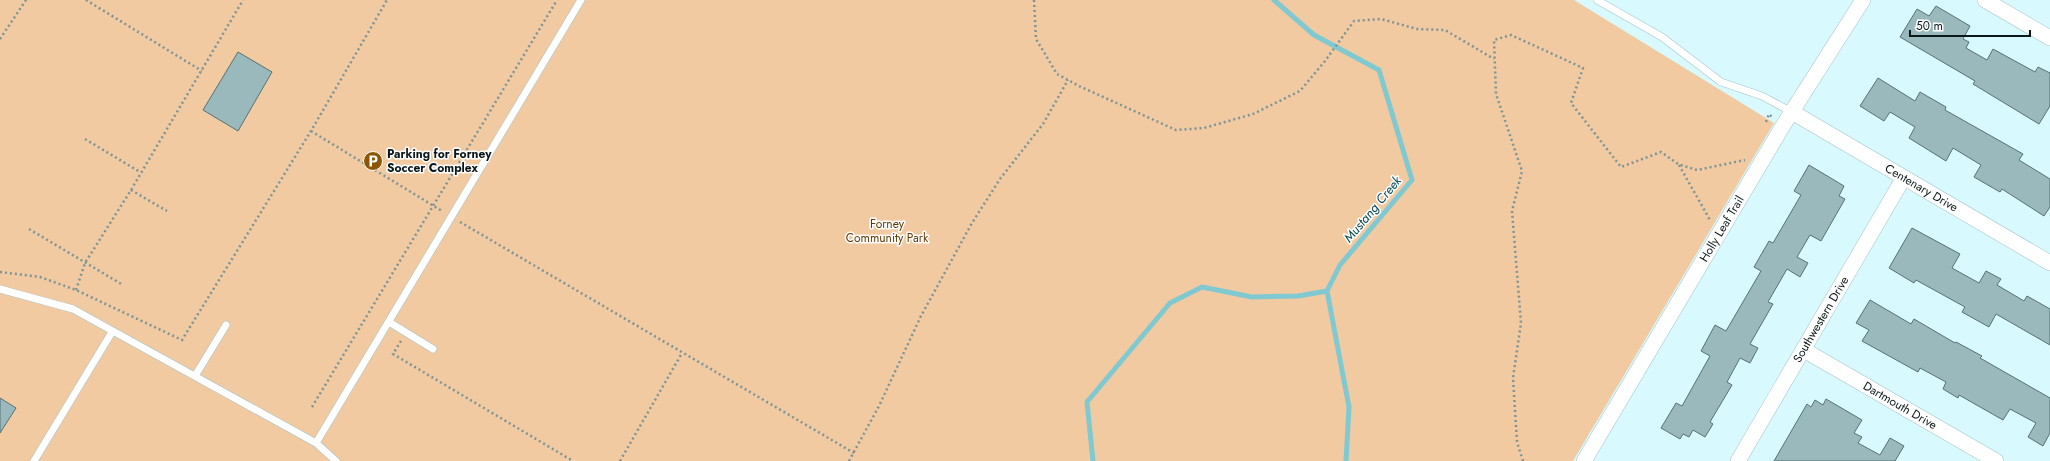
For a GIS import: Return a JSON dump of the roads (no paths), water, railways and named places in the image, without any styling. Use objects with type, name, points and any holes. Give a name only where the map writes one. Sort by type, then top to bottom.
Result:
[{"type":"street","name":"Holly Leaf Trail","points":[[1584,461],[1792,112],[1863,0]]},
{"type":"street","points":[[1985,0],[2050,38]]},
{"type":"street","name":"Centenary Drive","points":[[1792,112],[1903,179],[2050,263]]},
{"type":"street","name":"Southwestern Drive","points":[[1738,461],[1903,179]]},
{"type":"street","name":"Dartmouth Drive","points":[[1804,350],[1996,461]]},
{"type":"lane","points":[[316,443],[581,0]]},
{"type":"lane","points":[[1597,0],[1662,37],[1721,82],[1762,96],[1792,112]]},
{"type":"lane","points":[[0,289],[73,309],[112,332],[316,443],[336,461]]},
{"type":"lane","points":[[389,322],[433,349]]},
{"type":"lane","points":[[195,376],[226,326]]},
{"type":"lane","points":[[34,461],[112,332]]},
{"type":"waterway","name":"Mustang Creek","points":[[1274,0],[1314,35],[1379,70],[1412,180],[1340,265],[1327,291],[1349,407],[1346,461]]},
{"type":"waterway","points":[[1093,461],[1087,402],[1170,303],[1202,287],[1252,297],[1298,296],[1327,291]]},
{"type":"place","name":"Parking for Forney Soccer Complex","points":[[373,161]]},
{"type":"park label","name":"Forney Community Park","points":[[887,231]]}]
